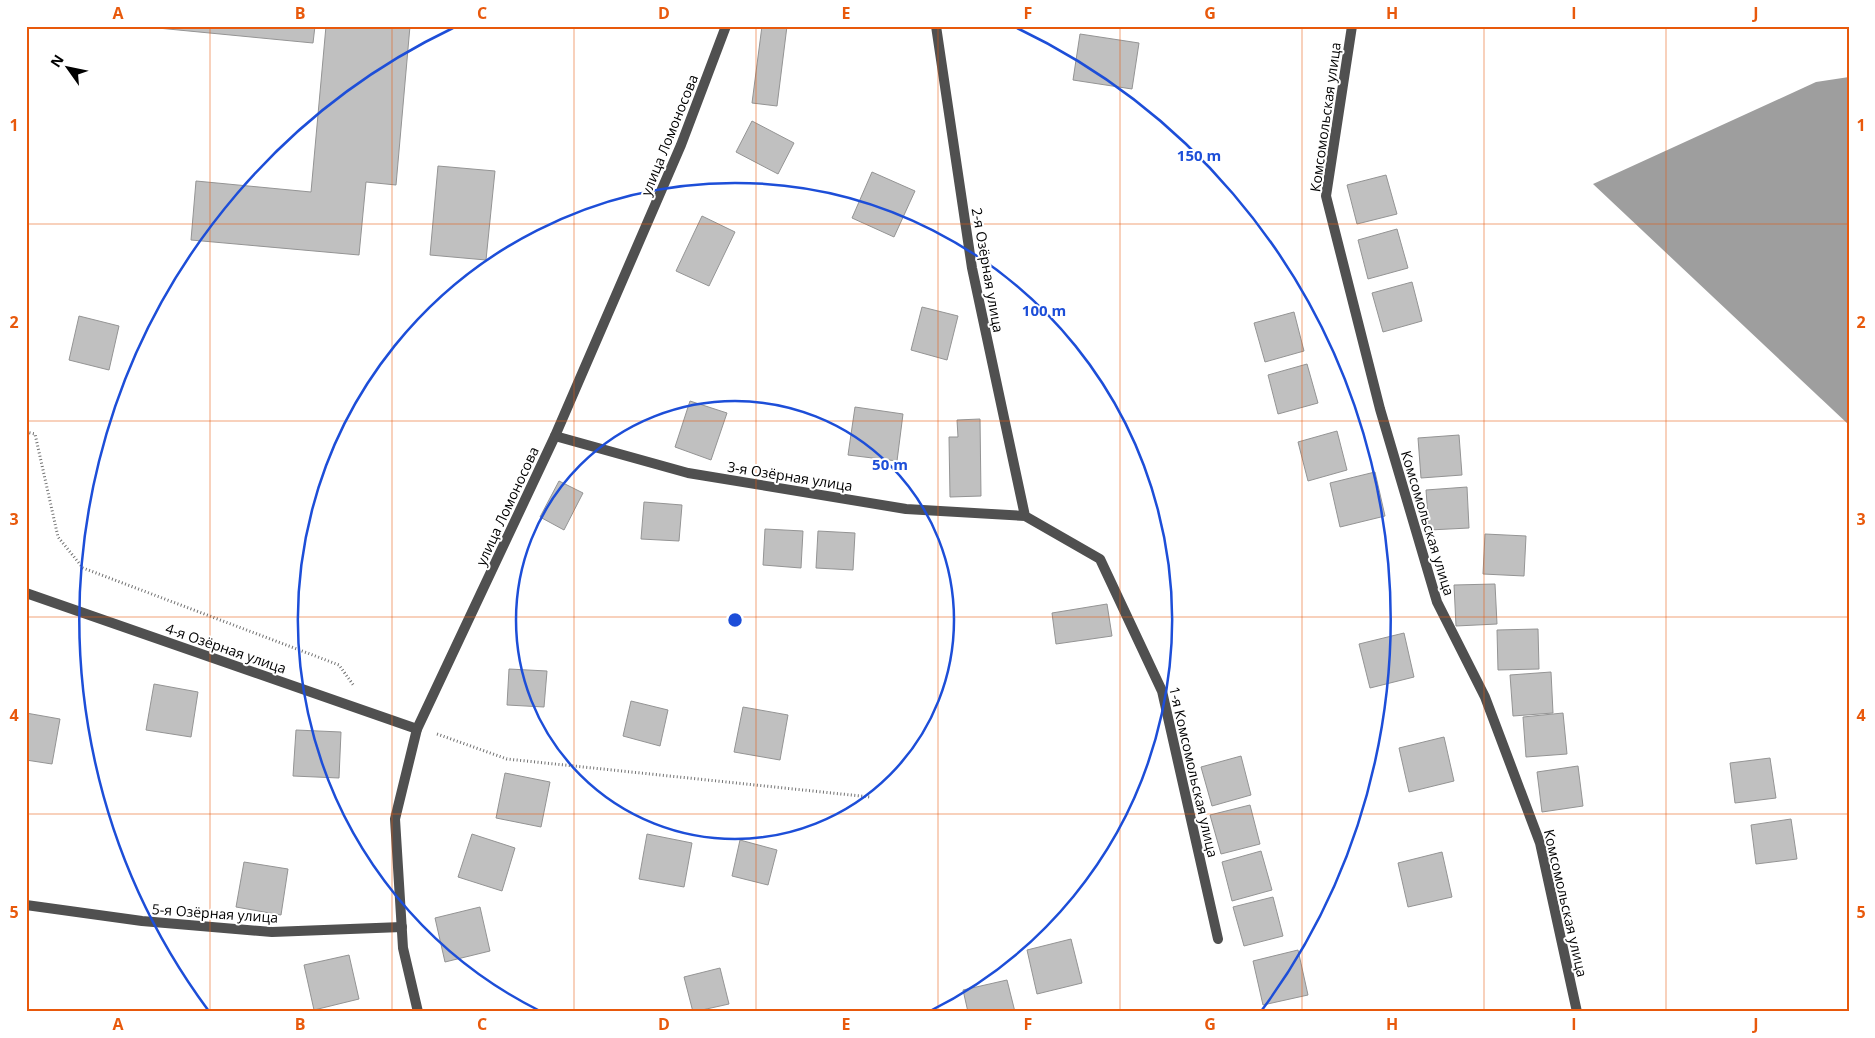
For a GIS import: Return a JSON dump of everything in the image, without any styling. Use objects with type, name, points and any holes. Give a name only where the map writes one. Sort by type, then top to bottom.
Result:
[{"type":"street","name":"улица Ломоносова","points":[[418,1012],[403,948],[395,819],[416,729],[556,436],[681,145],[726,26]]},
{"type":"street","name":"2-я Озёрная улица","points":[[936,26],[972,268],[1025,516]]},
{"type":"street","name":"Комсомольская улица","points":[[1352,26],[1326,196],[1380,409],[1437,602],[1485,697],[1540,843],[1577,1012]]},
{"type":"street","name":"3-я Озёрная улица","points":[[556,436],[688,473],[906,509],[1025,516]]},
{"type":"street","name":"1-я Комсомольская улица","points":[[1025,516],[1100,560],[1162,692],[1218,939]]},
{"type":"street","name":"4-я Озёрная улица","points":[[26,594],[416,729]]},
{"type":"street","name":"5-я Озёрная улица","points":[[26,905],[142,921],[272,932],[402,927]]},
{"type":"path","points":[[26,432],[35,434],[58,537],[82,568],[339,665],[376,714]]},
{"type":"path","points":[[416,729],[440,735],[507,760],[870,797]]},
{"type":"shaded area","points":[[1849,77],[1849,425],[1593,184],[1816,82]]},
{"type":"building","points":[[137,26],[315,26],[313,43]]},
{"type":"building","points":[[326,26],[410,26],[396,185],[366,182],[359,255],[191,240],[196,181],[311,192]]},
{"type":"building","points":[[762,26],[787,26],[777,106],[752,103]]},
{"type":"building","points":[[1080,34],[1139,43],[1132,89],[1073,80]]},
{"type":"building","points":[[752,121],[794,143],[778,174],[736,152]]},
{"type":"building","points":[[438,166],[495,171],[486,260],[430,255]]},
{"type":"building","points":[[872,172],[915,191],[894,237],[852,218]]},
{"type":"building","points":[[1386,175],[1397,214],[1357,224],[1347,185]]},
{"type":"building","points":[[702,216],[735,232],[709,286],[676,271]]},
{"type":"building","points":[[1397,229],[1408,268],[1368,279],[1358,240]]},
{"type":"building","points":[[1412,282],[1422,321],[1383,332],[1372,293]]},
{"type":"building","points":[[922,307],[958,316],[947,360],[911,350]]},
{"type":"building","points":[[1294,312],[1304,351],[1265,362],[1254,323]]},
{"type":"building","points":[[79,316],[119,326],[109,370],[69,360]]},
{"type":"building","points":[[1307,364],[1318,403],[1278,414],[1268,375]]},
{"type":"building","points":[[690,401],[727,413],[711,460],[675,447]]},
{"type":"building","points":[[855,407],[903,414],[897,461],[848,455]]},
{"type":"building","points":[[980,419],[981,496],[950,497],[949,437],[958,437],[957,420]]},
{"type":"building","points":[[1337,431],[1347,470],[1308,481],[1298,442]]},
{"type":"building","points":[[1459,435],[1462,475],[1421,478],[1418,438]]},
{"type":"building","points":[[1375,472],[1385,516],[1340,527],[1330,483]]},
{"type":"building","points":[[559,481],[583,493],[564,530],[540,517]]},
{"type":"building","points":[[1467,487],[1469,528],[1429,530],[1426,490]]},
{"type":"building","points":[[644,502],[682,505],[679,541],[641,539]]},
{"type":"building","points":[[765,529],[803,531],[801,568],[763,565]]},
{"type":"building","points":[[818,531],[855,533],[853,570],[816,568]]},
{"type":"building","points":[[1485,534],[1526,536],[1524,576],[1483,574]]},
{"type":"building","points":[[1495,584],[1497,624],[1456,626],[1454,585]]},
{"type":"building","points":[[1107,604],[1112,636],[1056,644],[1052,613]]},
{"type":"building","points":[[1538,629],[1539,669],[1498,670],[1497,630]]},
{"type":"building","points":[[1404,633],[1414,677],[1370,688],[1359,644]]},
{"type":"building","points":[[509,669],[547,671],[544,707],[507,705]]},
{"type":"building","points":[[1551,672],[1553,713],[1513,716],[1510,675]]},
{"type":"building","points":[[154,684],[198,692],[191,737],[146,730]]},
{"type":"building","points":[[631,701],[668,710],[660,746],[623,736]]},
{"type":"building","points":[[743,707],[788,715],[780,760],[734,752]]},
{"type":"building","points":[[26,713],[60,719],[52,764],[26,760]]},
{"type":"building","points":[[1563,713],[1567,754],[1526,757],[1523,717]]},
{"type":"building","points":[[296,730],[341,732],[339,778],[293,776]]},
{"type":"building","points":[[1444,737],[1454,781],[1409,792],[1399,748]]},
{"type":"building","points":[[1241,756],[1251,795],[1212,806],[1201,767]]},
{"type":"building","points":[[1770,758],[1776,798],[1735,803],[1730,763]]},
{"type":"building","points":[[1578,766],[1583,806],[1542,812],[1537,772]]},
{"type":"building","points":[[505,773],[550,782],[541,827],[496,818]]},
{"type":"building","points":[[1250,805],[1260,844],[1221,854],[1210,815]]},
{"type":"building","points":[[1791,819],[1797,859],[1756,864],[1751,825]]},
{"type":"building","points":[[472,834],[515,848],[502,891],[458,877]]},
{"type":"building","points":[[647,834],[692,843],[684,887],[639,879]]},
{"type":"building","points":[[740,840],[777,850],[768,885],[732,876]]},
{"type":"building","points":[[1261,851],[1272,890],[1232,901],[1222,862]]},
{"type":"building","points":[[1442,852],[1452,897],[1408,907],[1398,863]]},
{"type":"building","points":[[244,862],[288,869],[281,915],[236,907]]},
{"type":"building","points":[[1273,897],[1283,936],[1244,946],[1233,907]]},
{"type":"building","points":[[480,907],[490,951],[445,962],[435,918]]},
{"type":"building","points":[[1071,939],[1082,983],[1037,994],[1027,950]]},
{"type":"building","points":[[1298,950],[1308,995],[1263,1005],[1253,961]]},
{"type":"building","points":[[349,955],[359,999],[314,1010],[304,965]]},
{"type":"building","points":[[720,968],[729,1004],[693,1012],[684,977]]},
{"type":"building","points":[[1007,980],[1015,1012],[968,1012],[963,990]]}]
